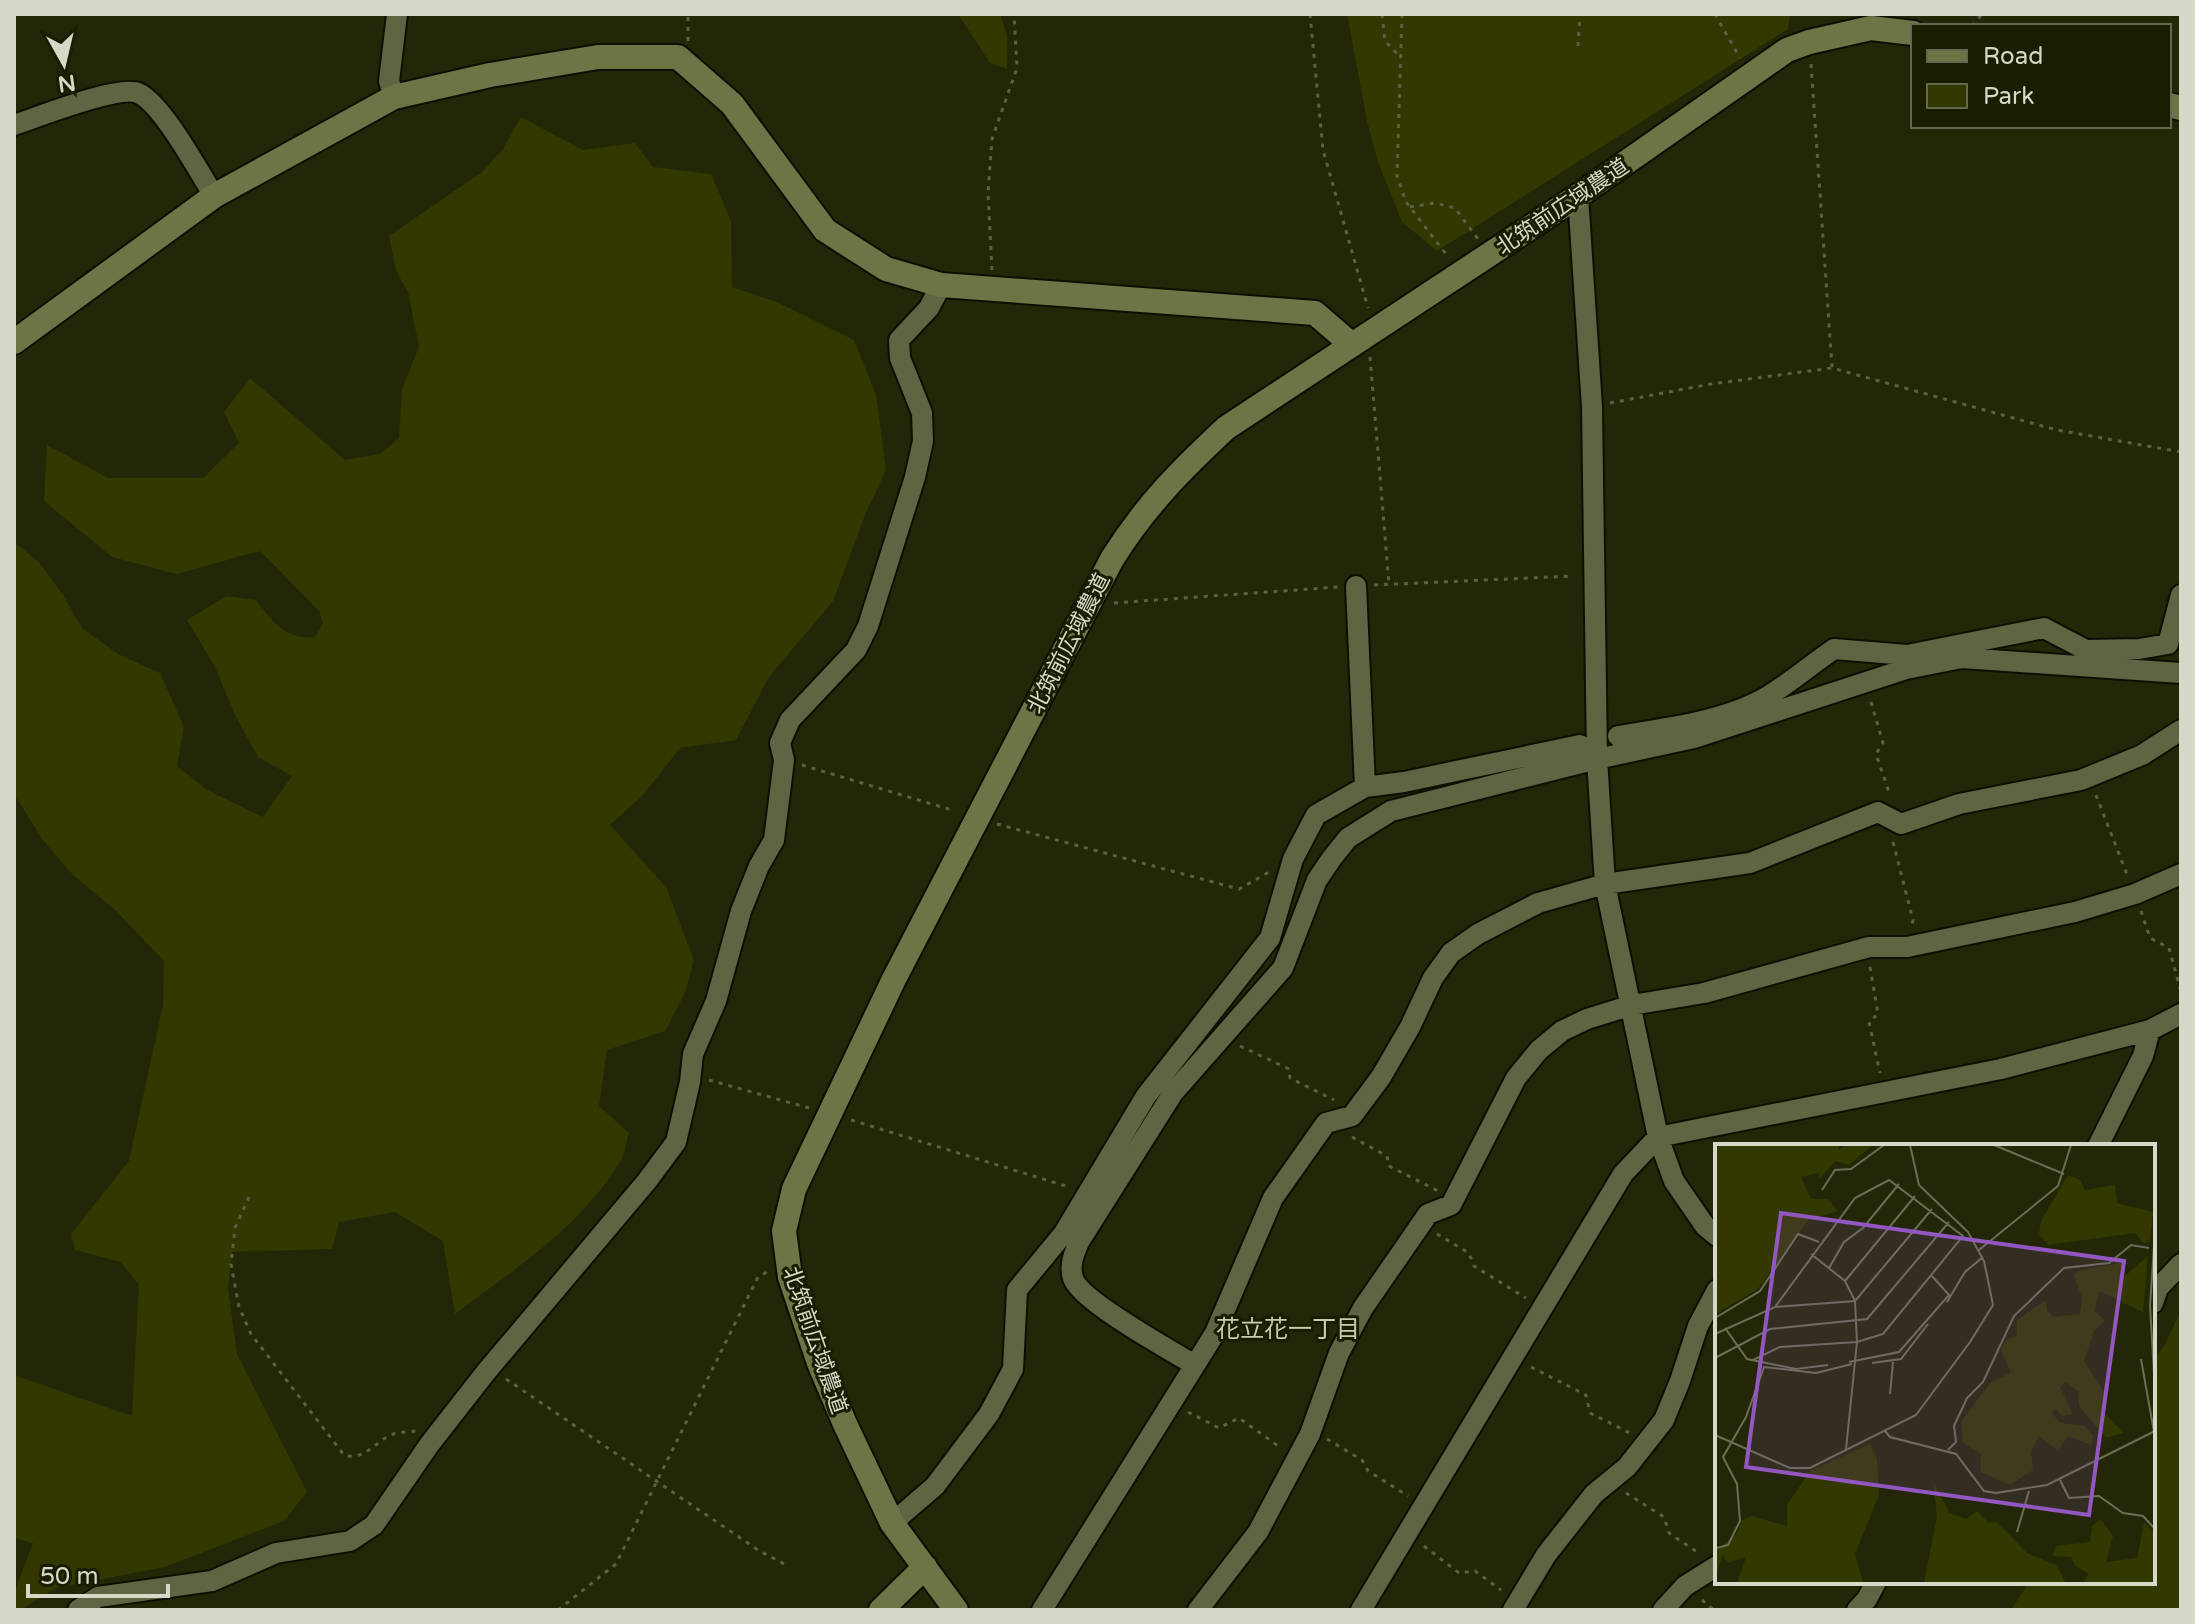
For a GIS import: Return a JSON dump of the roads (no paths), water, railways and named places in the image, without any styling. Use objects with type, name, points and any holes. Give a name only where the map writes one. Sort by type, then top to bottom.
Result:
[{"type":"street","points":[[394,97],[389,81],[397,14]]},
{"type":"street","name":"北筑前広域農道","points":[[956,1610],[892,1523],[819,1363],[790,1277],[784,1231],[794,1189],[894,979],[1087,605],[1139,517],[1175,475],[1226,428],[1578,196],[1787,50],[1871,28],[1911,33]]},
{"type":"street","points":[[14,342],[214,196],[394,97],[490,75],[598,57],[678,57],[732,104],[825,230],[886,269],[941,285],[1315,313],[1364,338]]},
{"type":"street","points":[[14,125],[110,94],[137,92],[157,107],[214,196]]},
{"type":"street","points":[[1578,196],[1592,407],[1597,759],[1605,884],[1658,1137],[1674,1181],[1705,1226],[1715,1234]]},
{"type":"street","points":[[78,1610],[98,1597],[212,1581],[276,1553],[350,1541],[374,1525],[434,1439],[676,1142],[693,1054],[716,1001],[741,911],[759,866],[774,840],[784,760],[780,743],[790,720],[856,650],[868,626],[915,477],[923,441],[922,413],[900,358],[899,340],[929,308],[941,285]]},
{"type":"street","points":[[1356,586],[1365,787]]},
{"type":"street","points":[[1618,736],[1685,724],[1743,707],[1767,696],[1834,649],[1907,655],[2044,628],[2086,650],[2139,649],[2168,644],[2181,595]]},
{"type":"street","points":[[1193,1364],[1087,1297],[1073,1280],[1071,1259],[1173,1093],[1283,968],[1317,880],[1348,838],[1391,811],[1694,738],[1906,669],[1962,658],[2181,673]]},
{"type":"street","points":[[1042,1610],[1215,1333],[1273,1198],[1326,1123],[1352,1116],[1381,1077],[1410,1027],[1433,978],[1451,953],[1478,934],[1538,903],[1605,884],[1750,863],[1878,812],[1901,824],[1959,804],[2090,777],[2142,755],[2181,730]]},
{"type":"street","points":[[892,1523],[935,1486],[989,1414],[1013,1369],[1017,1290],[1064,1233],[1146,1096],[1270,938],[1293,859],[1316,815],[1365,787],[1404,782],[1580,745]]},
{"type":"street","points":[[1198,1610],[1258,1532],[1311,1430],[1339,1353],[1363,1308],[1428,1214],[1451,1205],[1516,1078],[1539,1050],[1562,1031],[1587,1019],[1632,1005],[1704,993],[1869,947],[1907,947],[2075,912],[2135,894],[2181,874]]},
{"type":"street","points":[[1284,889],[1311,894]]},
{"type":"street","points":[[1361,1610],[1623,1174],[1658,1137],[2001,1069],[2150,1030],[2181,1014]]},
{"type":"street","points":[[2099,1144],[2143,1056],[2150,1030]]},
{"type":"street","points":[[2155,1297],[2158,1288],[2181,1264]]},
{"type":"street","points":[[1515,1606],[1546,1555],[1594,1494],[1627,1467],[1664,1420],[1698,1326],[1715,1294]]},
{"type":"street","points":[[1663,1610],[1711,1562]]},
{"type":"street","points":[[881,1610],[925,1567]]},
{"type":"street","points":[[1857,1610],[1875,1584]]},
{"type":"district","name":"花立花一丁目","points":[[1288,1329]]}]
